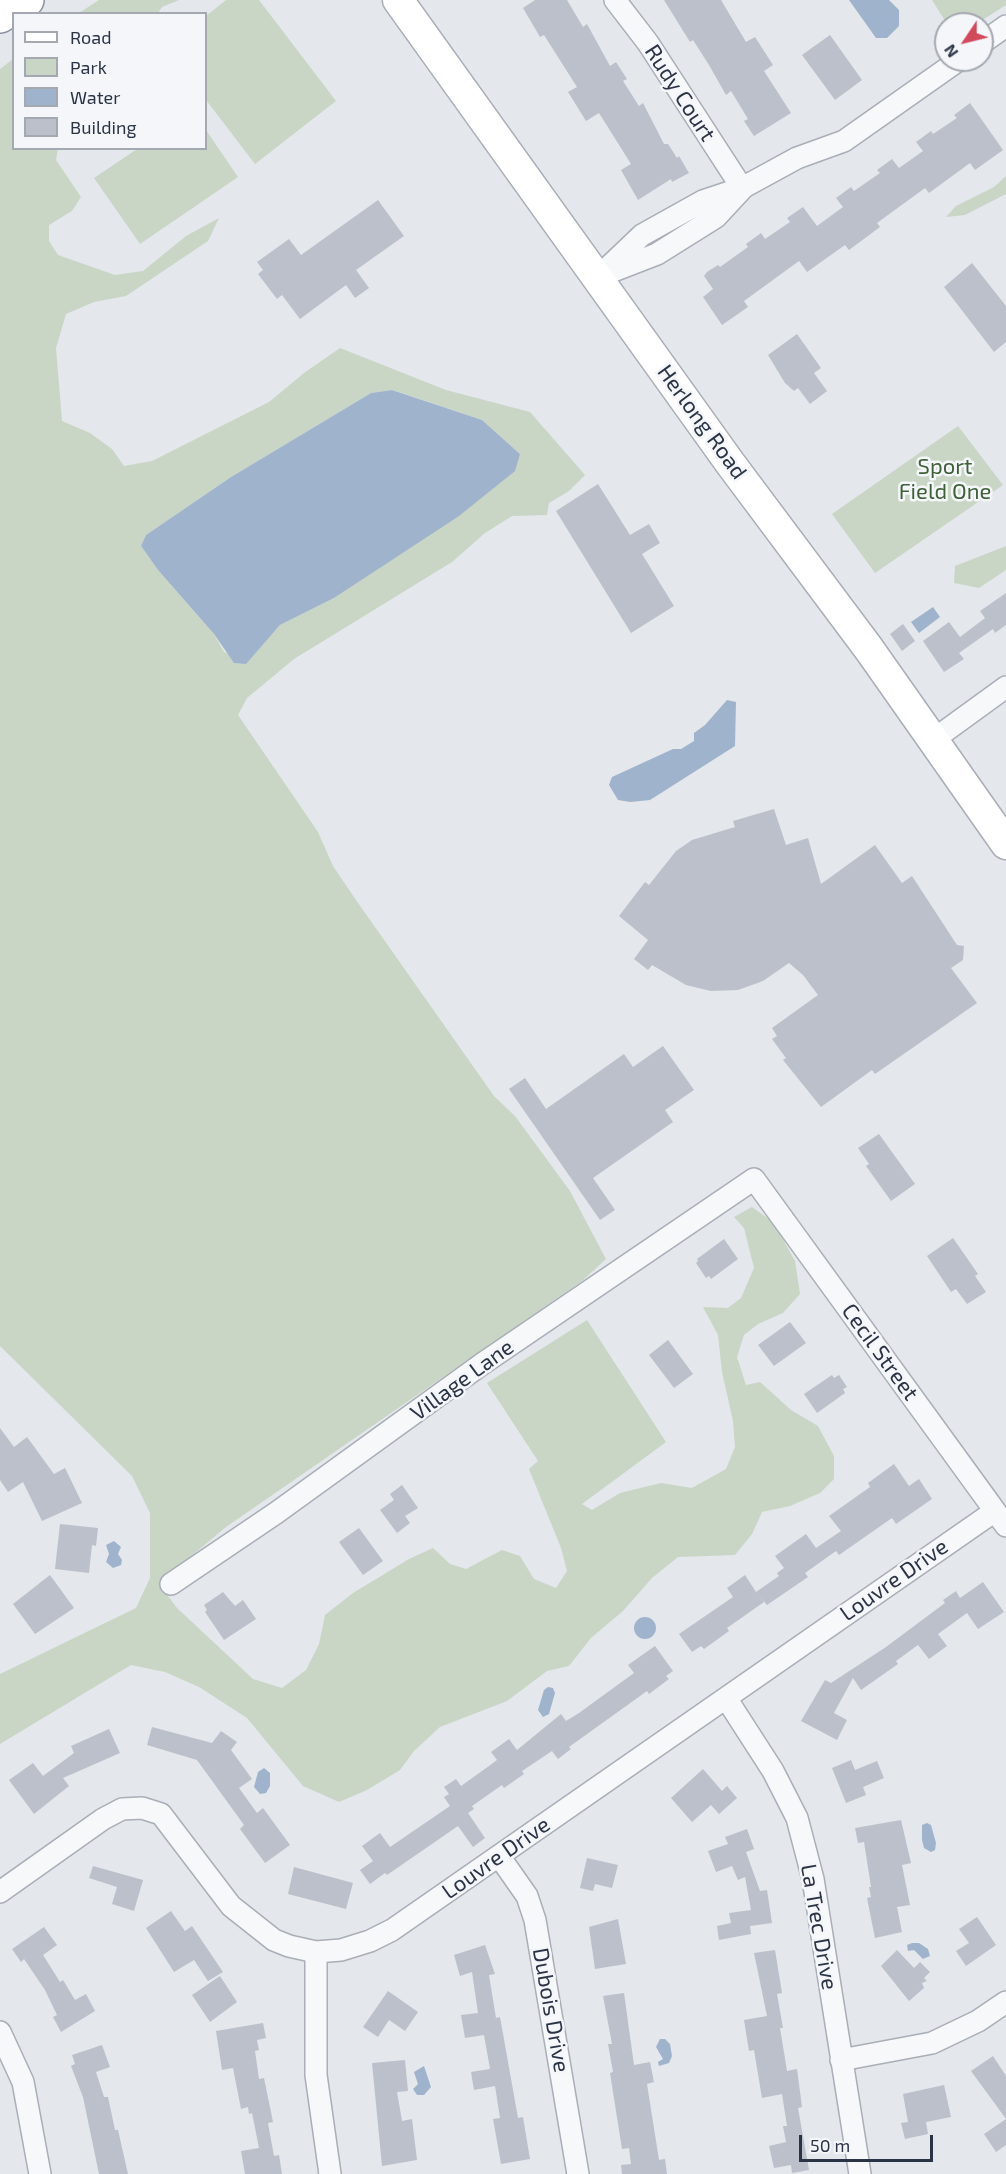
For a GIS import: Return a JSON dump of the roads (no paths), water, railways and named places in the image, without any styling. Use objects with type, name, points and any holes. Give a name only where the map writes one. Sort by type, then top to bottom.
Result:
[{"type":"highway","points":[[0,16],[27,0]]},
{"type":"street","name":"Herlong Road","points":[[398,0],[1006,844]]},
{"type":"street","name":"Rudy Court","points":[[615,0],[648,43],[742,188]]},
{"type":"street","points":[[599,276],[657,254],[716,217],[742,188],[797,158],[844,141],[942,72]]},
{"type":"street","points":[[933,740],[1006,687]]},
{"type":"street","name":"Cecil Street","points":[[754,1179],[1001,1518]]},
{"type":"street","name":"Village Lane","points":[[171,1584],[284,1507],[482,1364],[754,1179]]},
{"type":"street","name":"Louvre Drive","points":[[0,1892],[103,1819],[122,1809],[142,1808],[161,1814],[242,1917],[281,1943],[316,1952],[341,1950],[378,1938],[726,1698],[1001,1518]]},
{"type":"street","name":"La Trec Drive","points":[[726,1698],[768,1761],[797,1818],[813,1879],[860,2174]]},
{"type":"street","name":"Dubois Drive","points":[[499,1856],[527,1896],[535,1920],[578,2174]]},
{"type":"street","points":[[316,1952],[316,2075],[330,2174]]},
{"type":"street","points":[[841,2060],[932,2043],[978,2021],[1006,2002]]},
{"type":"street","points":[[0,2032],[23,2082],[40,2174]]},
{"type":"water","points":[[849,0],[889,0],[899,10],[899,26],[887,38],[876,38]]},
{"type":"water","points":[[392,390],[482,420],[520,454],[515,471],[459,516],[334,598],[280,625],[246,664],[234,663],[214,634],[158,570],[141,546],[146,535],[231,477],[371,393]]},
{"type":"water","points":[[933,607],[940,617],[919,633],[911,622]]},
{"type":"water","points":[[727,700],[736,702],[735,746],[650,800],[630,802],[618,800],[609,785],[612,777],[673,749],[681,749],[694,741],[694,733],[705,725]]},
{"type":"water","points":[[114,1541],[121,1547],[118,1554],[122,1560],[121,1565],[113,1568],[106,1562],[109,1554],[106,1545]]},
{"type":"water","points":[[645,1617],[653,1620],[656,1628],[653,1636],[645,1639],[637,1636],[634,1628],[637,1620]]},
{"type":"water","points":[[548,1687],[553,1688],[555,1693],[549,1714],[543,1717],[538,1710],[544,1690]]},
{"type":"water","points":[[264,1768],[270,1773],[270,1786],[266,1793],[260,1794],[254,1787],[258,1772]]},
{"type":"water","points":[[927,1823],[931,1825],[936,1843],[935,1850],[931,1852],[924,1848],[922,1840],[922,1825]]},
{"type":"water","points":[[919,1943],[928,1949],[930,1956],[923,1959],[914,1950],[908,1951],[907,1945]]},
{"type":"water","points":[[660,2039],[665,2039],[670,2044],[672,2056],[669,2063],[659,2066],[658,2062],[663,2059],[656,2047]]},
{"type":"water","points":[[424,2066],[431,2087],[424,2095],[417,2095],[413,2089],[418,2084],[414,2072]]},
{"type":"park label","name":"Sport Field One","points":[[945,480]]}]
